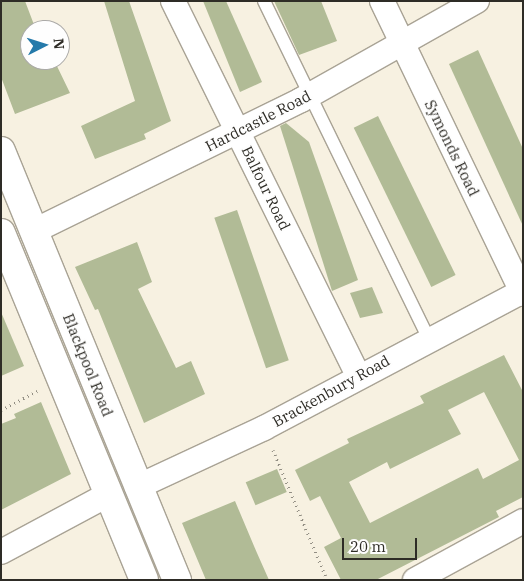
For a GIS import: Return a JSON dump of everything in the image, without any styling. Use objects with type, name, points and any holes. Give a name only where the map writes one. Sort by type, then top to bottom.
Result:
[{"type":"highway","name":"Blackpool Road","points":[[1,151],[176,580]]},
{"type":"highway","name":"Blackpool Road","points":[[1,232],[144,580]]},
{"type":"street","name":"Balfour Road","points":[[173,1],[358,376]]},
{"type":"street","name":"Symonds Road","points":[[382,1],[522,292]]},
{"type":"street","name":"Hardcastle Road","points":[[34,231],[306,97],[477,1]]},
{"type":"street","name":"Brackenbury Road","points":[[137,487],[264,428],[358,376],[522,292]]},
{"type":"street","points":[[1,552],[109,494]]},
{"type":"street","points":[[415,580],[523,521]]},
{"type":"lane","points":[[264,1],[306,97],[430,339]]},
{"type":"path","points":[[1,410],[62,378]]},
{"type":"path","points":[[264,428],[327,580]]},
{"type":"building","points":[[1,1],[25,1],[32,20],[20,20],[20,70],[59,70],[70,93],[15,114],[1,77]]},
{"type":"building","points":[[104,1],[129,1],[171,121],[144,134],[146,139],[95,159],[81,126],[135,101]]},
{"type":"building","points":[[203,1],[226,1],[262,82],[240,92]]},
{"type":"building","points":[[274,1],[321,1],[337,41],[299,55]]},
{"type":"building","points":[[478,50],[523,149],[523,226],[449,64]]},
{"type":"building","points":[[378,116],[456,275],[431,287],[354,128]]},
{"type":"building","points":[[286,123],[309,142],[358,280],[332,291],[280,126]]},
{"type":"building","points":[[237,210],[289,360],[266,368],[214,218]]},
{"type":"building","points":[[137,242],[152,282],[138,289],[176,368],[191,361],[205,394],[144,423],[98,309],[95,310],[75,267]]},
{"type":"building","points":[[372,287],[383,313],[360,318],[350,293]]},
{"type":"building","points":[[1,312],[24,366],[1,376]]},
{"type":"building","points":[[504,355],[523,392],[523,497],[496,511],[499,517],[376,580],[341,580],[324,547],[341,538],[320,496],[310,501],[295,470],[349,443],[347,439],[424,403],[420,396]],"holes":[[[484,392],[519,460],[483,479],[478,468],[370,523],[349,482],[387,462],[390,469],[461,434],[448,410]]]},
{"type":"building","points":[[41,402],[71,474],[1,510],[1,424],[16,418],[14,414]]},
{"type":"building","points":[[277,469],[287,492],[255,505],[246,482]]},
{"type":"building","points":[[235,501],[269,580],[206,580],[182,523]]}]
